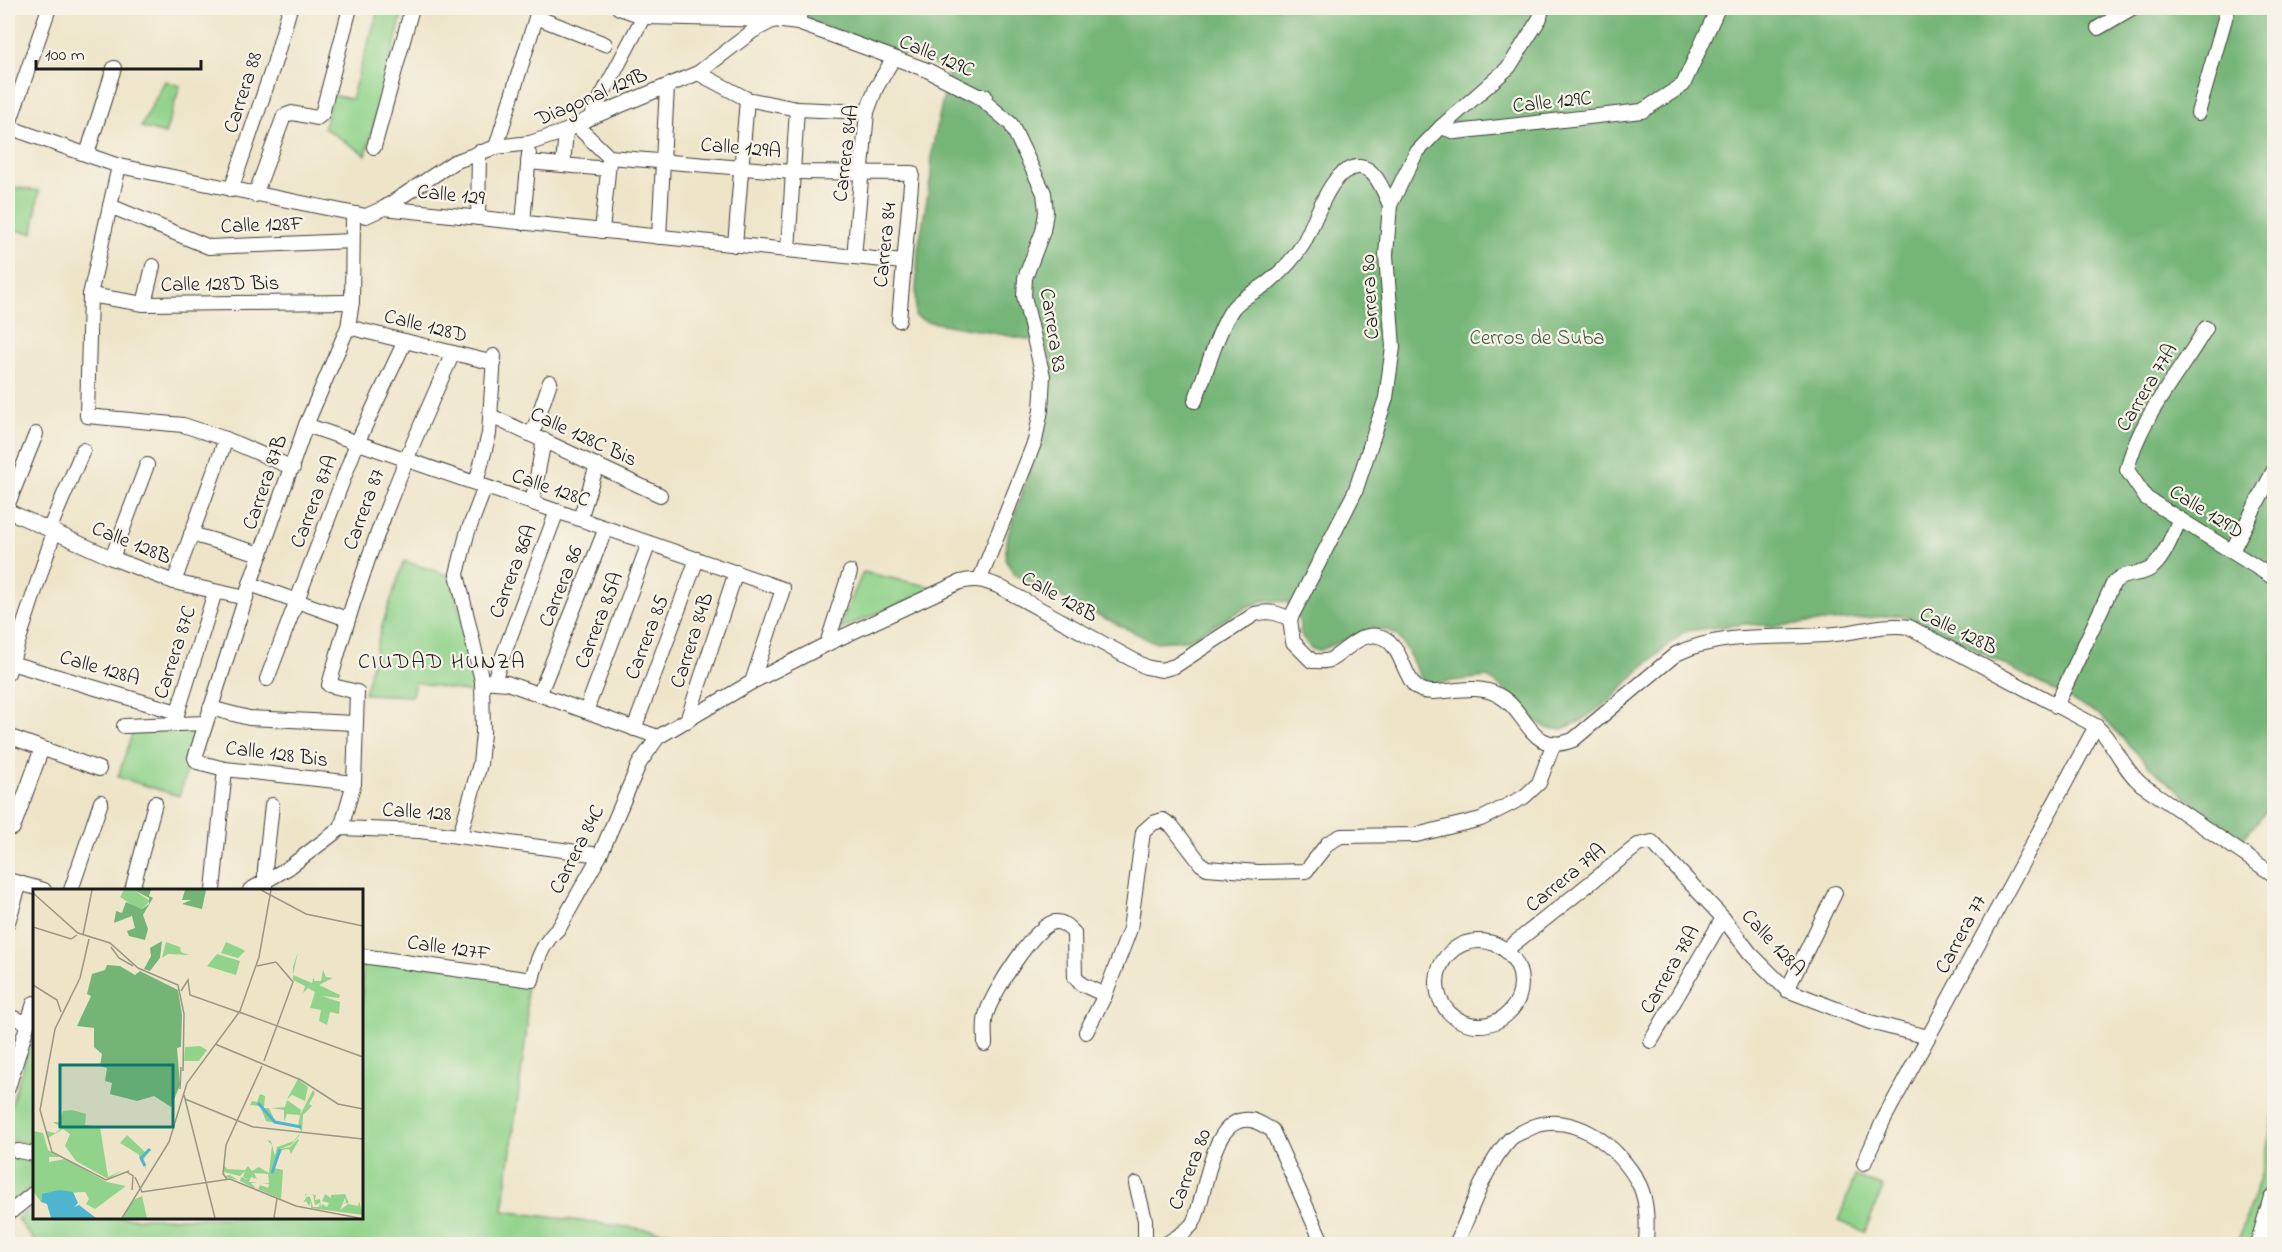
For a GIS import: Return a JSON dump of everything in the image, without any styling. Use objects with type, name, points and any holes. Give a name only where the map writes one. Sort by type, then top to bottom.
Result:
[{"type":"highway","points":[[2261,1245],[2274,1199]]},
{"type":"street","points":[[8,127],[49,8]]},
{"type":"street","name":"Carrera 88","points":[[231,189],[274,64],[290,8]]},
{"type":"street","points":[[255,195],[284,116],[292,112],[317,118],[322,114],[350,8]]},
{"type":"street","points":[[374,147],[412,8]]},
{"type":"street","name":"Calle 129C","points":[[619,8],[798,23],[927,70],[978,96],[993,99]]},
{"type":"street","points":[[798,23],[801,8]]},
{"type":"street","name":"Carrera 80","points":[[1290,619],[1355,492],[1386,398],[1393,347],[1386,255],[1390,204],[1416,153],[1441,127],[1509,67],[1540,18],[1542,8]]},
{"type":"street","name":"Calle 129C","points":[[1441,127],[1456,132],[1642,111],[1683,85],[1718,8]]},
{"type":"street","points":[[2098,28],[2132,8]]},
{"type":"street","points":[[2198,113],[2228,8]]},
{"type":"street","points":[[496,147],[537,12],[605,44]]},
{"type":"street","points":[[590,118],[646,12]]},
{"type":"street","name":"Diagonal 129B","points":[[384,208],[454,162],[496,147],[530,143],[572,129],[590,118],[698,73],[753,32],[774,20]]},
{"type":"street","name":"Carrera 84A","points":[[855,257],[867,112],[876,88],[893,59]]},
{"type":"street","points":[[87,154],[114,68]]},
{"type":"street","points":[[698,73],[747,99],[796,109],[867,112]]},
{"type":"street","points":[[659,237],[667,87]]},
{"type":"street","name":"Carrera 83","points":[[978,96],[1011,124]]},
{"type":"street","points":[[735,245],[747,99]]},
{"type":"street","name":"Carrera 83","points":[[980,579],[1035,441],[1041,410],[1043,375],[1024,296],[1025,278],[1043,231],[1046,212],[1044,193],[1011,124],[993,99]]},
{"type":"street","points":[[788,250],[796,109]]},
{"type":"street","name":"Calle 129","points":[[8,127],[119,166],[353,216],[366,216],[384,208],[903,262]]},
{"type":"street","points":[[563,165],[572,129],[609,163],[602,231]]},
{"type":"street","points":[[523,223],[530,143]]},
{"type":"street","points":[[478,218],[479,152]]},
{"type":"street","name":"Calle 129A","points":[[528,162],[563,165],[664,161],[792,172],[912,173]]},
{"type":"street","points":[[119,166],[90,295],[87,417],[183,424],[226,439],[293,468]]},
{"type":"street","points":[[1195,402],[1228,317],[1242,299],[1269,282],[1294,257],[1304,243],[1336,176],[1359,166],[1367,169],[1376,178],[1390,204]]},
{"type":"street","name":"Carrera 84","points":[[898,320],[912,173]]},
{"type":"street","name":"Calle 128F","points":[[110,206],[209,247],[352,241]]},
{"type":"street","name":"Carrera 87B","points":[[196,760],[205,723],[250,584],[293,468],[306,425],[348,327],[352,302],[353,216]]},
{"type":"street","points":[[144,304],[153,266]]},
{"type":"street","name":"Calle 128D Bis","points":[[90,295],[144,304],[352,302]]},
{"type":"street","name":"Calle 128D","points":[[348,327],[453,353],[494,360],[491,416]]},
{"type":"street","name":"Carrera 77A","points":[[2127,470],[2131,451],[2147,422],[2206,328]]},
{"type":"street","name":"Carrera 87A","points":[[267,679],[357,443],[405,341]]},
{"type":"street","name":"Carrera 87","points":[[354,723],[357,692],[329,685],[347,619],[404,459],[453,353]]},
{"type":"street","points":[[532,503],[538,437],[550,382]]},
{"type":"street","points":[[460,835],[483,749],[488,680],[457,574],[480,485],[491,416]]},
{"type":"street","name":"Calle 128C Bis","points":[[491,416],[660,495]]},
{"type":"street","name":"Calle 128C","points":[[306,425],[783,589],[752,682]]},
{"type":"street","points":[[8,504],[36,434]]},
{"type":"street","points":[[174,582],[226,439]]},
{"type":"street","points":[[9,668],[51,531],[83,450]]},
{"type":"street","points":[[112,558],[147,465]]},
{"type":"street","points":[[580,519],[597,465]]},
{"type":"street","name":"Calle 129D","points":[[2127,470],[2146,498],[2274,578]]},
{"type":"street","points":[[2232,550],[2274,470]]},
{"type":"street","name":"Calle 128B","points":[[8,511],[112,558],[174,582],[246,598]]},
{"type":"street","name":"Carrera 86A","points":[[488,680],[557,511]]},
{"type":"street","points":[[2056,706],[2114,582],[2132,573],[2148,570],[2157,564],[2180,519]]},
{"type":"street","name":"Carrera 86","points":[[540,693],[606,528]]},
{"type":"street","points":[[191,534],[261,554]]},
{"type":"street","name":"Carrera 85A","points":[[586,711],[649,543]]},
{"type":"street","name":"Carrera 85","points":[[634,729],[697,559]]},
{"type":"street","points":[[827,644],[850,572]]},
{"type":"street","name":"Carrera 84B","points":[[687,721],[736,573]]},
{"type":"street","points":[[488,680],[540,693],[658,737],[752,682],[827,644],[960,582],[980,579]]},
{"type":"street","name":"Calle 128B","points":[[980,579],[1146,667],[1161,670],[1175,666],[1256,614],[1275,612],[1290,619]]},
{"type":"street","points":[[250,584],[298,599],[347,619]]},
{"type":"street","name":"Carrera 87C","points":[[175,718],[215,592]]},
{"type":"street","points":[[1086,1032],[1105,995],[1130,929],[1143,832],[1153,822],[1163,820],[1172,826],[1201,864],[1207,868],[1258,872],[1306,871],[1328,843],[1341,836],[1416,835],[1481,819],[1524,797],[1539,783],[1553,745],[1544,741],[1524,724],[1508,701],[1499,695],[1474,687],[1437,693],[1421,691],[1414,684],[1392,644],[1377,635],[1365,637],[1328,661],[1312,661],[1293,642],[1290,619]]},
{"type":"street","name":"Calle 128B","points":[[1553,745],[1574,740],[1676,654],[1695,645],[1718,639],[1836,634],[1899,625],[1917,630],[2096,726],[2114,745],[2135,779],[2274,875]]},
{"type":"street","name":"Calle 128A","points":[[9,668],[175,718],[205,723]]},
{"type":"street","points":[[210,708],[249,718],[354,723],[354,783],[341,828],[265,887]]},
{"type":"street","name":"Calle 128A","points":[[124,726],[175,718]]},
{"type":"street","name":"Carrera 77","points":[[1864,1162],[1928,1037],[2096,726]]},
{"type":"street","points":[[8,736],[99,769]]},
{"type":"street","name":"Carrera 84C","points":[[532,980],[535,964],[551,935],[559,928],[600,855],[639,764],[658,737]]},
{"type":"street","points":[[10,827],[42,748]]},
{"type":"street","name":"Calle 128 Bis","points":[[196,760],[225,770],[354,783]]},
{"type":"street","points":[[213,889],[225,770]]},
{"type":"street","points":[[72,889],[101,802]]},
{"type":"street","points":[[133,889],[155,804]]},
{"type":"street","points":[[265,887],[272,805]]},
{"type":"street","name":"Calle 128","points":[[341,828],[460,835],[600,855]]},
{"type":"street","name":"Calle 128A","points":[[1652,842],[1787,990],[1870,1022],[1928,1037]]},
{"type":"street","name":"Carrera 79A","points":[[1506,950],[1638,845],[1652,842]]},
{"type":"street","points":[[8,922],[14,881],[38,889]]},
{"type":"street","points":[[1787,990],[1836,894]]},
{"type":"street","name":"Carrera 78A","points":[[1651,1041],[1723,918]]},
{"type":"street","points":[[985,1044],[986,1013],[1015,959],[1046,926],[1056,922],[1065,924],[1074,933],[1075,977],[1081,984],[1105,995]]},
{"type":"street","points":[[1482,941],[1506,950],[1515,960],[1521,973],[1522,987],[1518,1001],[1510,1012],[1499,1021],[1479,1025],[1459,1020],[1448,1012],[1440,1000],[1437,975],[1448,954],[1469,942],[1482,941]]},
{"type":"street","name":"Calle 127F","points":[[363,956],[532,980]]},
{"type":"street","points":[[8,1088],[33,1006]]},
{"type":"street","points":[[8,1016],[28,1023]]},
{"type":"street","name":"Carrera 80","points":[[1166,1245],[1193,1223],[1205,1189],[1213,1154],[1224,1130],[1239,1122],[1252,1120],[1272,1130],[1323,1245]]},
{"type":"street","points":[[1456,1245],[1487,1175],[1511,1138],[1534,1126],[1560,1122],[1601,1139],[1628,1165],[1641,1188],[1645,1207],[1646,1245]]},
{"type":"street","points":[[18,1151],[33,1154]]},
{"type":"street","points":[[1136,1184],[1145,1220],[1145,1245]]},
{"type":"street","points":[[8,1214],[33,1194]]},
{"type":"green space","points":[[379,8],[404,8],[366,155],[324,128],[332,95],[351,99]]},
{"type":"green space","name":"Cerros de Suba","points":[[808,8],[2274,8],[2274,802],[2242,840],[2221,827],[2152,769],[2100,715],[1944,633],[1900,615],[1775,626],[1745,624],[1685,631],[1636,673],[1612,699],[1579,722],[1562,729],[1549,729],[1531,718],[1506,691],[1487,677],[1427,684],[1422,680],[1400,639],[1388,631],[1379,629],[1358,634],[1318,651],[1310,648],[1301,635],[1299,619],[1287,602],[1266,600],[1247,607],[1188,640],[1154,642],[1015,575],[1005,559],[1008,535],[1046,421],[1052,387],[1051,359],[1043,342],[925,321],[915,316],[918,250],[931,176],[932,150],[949,70],[815,23],[807,16]]},
{"type":"green space","points":[[165,81],[180,86],[165,134],[141,127]]},
{"type":"green space","points":[[12,187],[39,191],[33,233],[8,229]]},
{"type":"green space","points":[[404,561],[451,576],[476,681],[473,693],[415,682],[412,696],[364,694],[382,626]]},
{"type":"green space","points":[[863,572],[937,588],[838,630]]},
{"type":"green space","points":[[201,726],[179,796],[118,777],[134,728]]},
{"type":"green space","points":[[363,956],[526,977],[527,1028],[503,1211],[759,1244],[37,1244],[17,1219],[33,1207],[33,1219],[363,1219]]},
{"type":"green space","points":[[33,1033],[33,1144],[8,1140],[8,1115]]},
{"type":"green space","points":[[2274,1113],[2274,1182],[2253,1244],[2237,1244],[2262,1172]]},
{"type":"green space","points":[[8,1157],[29,1159],[33,1166],[31,1187],[8,1206]]},
{"type":"green space","points":[[1855,1176],[1883,1187],[1865,1232],[1838,1221]]},
{"type":"district","name":"CIUDAD HUNZA","points":[[442,660]]}]
